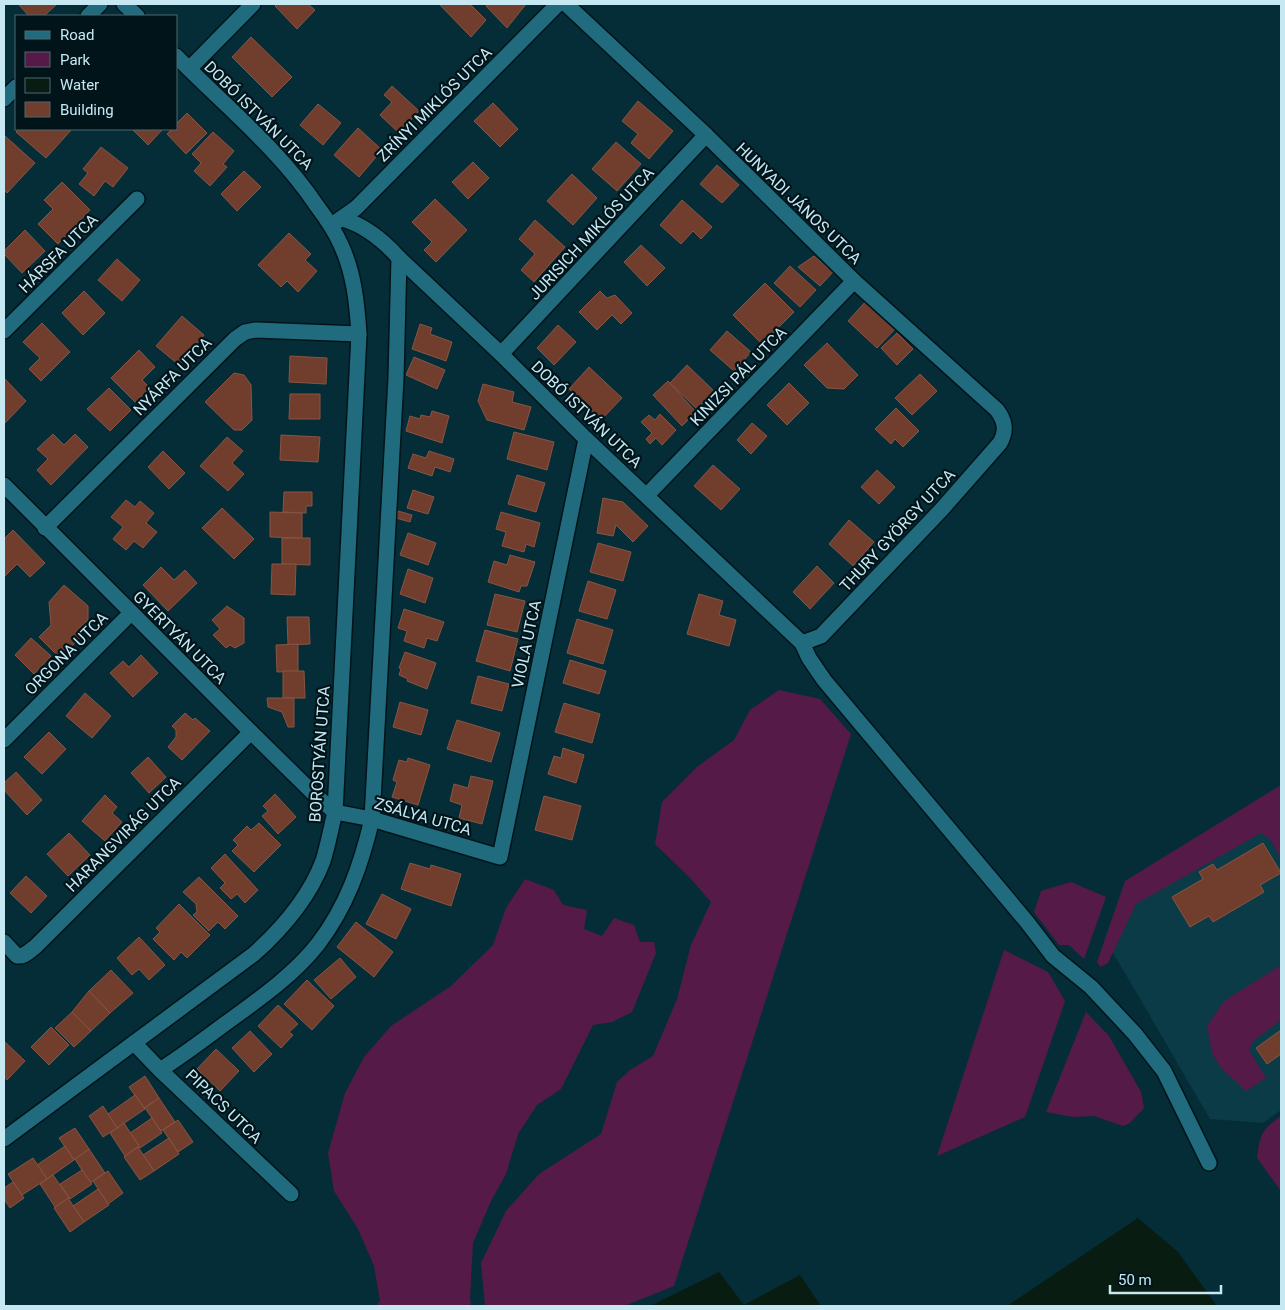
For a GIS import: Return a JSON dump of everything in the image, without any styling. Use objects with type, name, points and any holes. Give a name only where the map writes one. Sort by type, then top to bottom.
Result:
[{"type":"street","points":[[89,15],[100,4]]},
{"type":"street","points":[[124,4],[136,15]]},
{"type":"street","points":[[189,69],[253,4]]},
{"type":"street","name":"ZRÍNYI MIKLÓS UTCA","points":[[337,222],[356,208],[558,4]]},
{"type":"street","name":"HUNYADI JÁNOS UTCA","points":[[566,4],[706,136],[854,280],[997,410],[1003,419],[1005,428]]},
{"type":"street","name":"DOBÓ ISTVÁN UTCA","points":[[178,58],[268,146],[337,222],[357,223],[374,233],[501,354],[586,439],[802,643],[809,658],[824,680],[1053,956],[1091,987],[1135,1034],[1158,1063],[1164,1071],[1209,1163]]},
{"type":"street","points":[[4,99],[15,89]]},
{"type":"street","name":"JURISICH MIKLÓS UTCA","points":[[501,354],[706,136]]},
{"type":"street","name":"HÁRSFA UTCA","points":[[4,332],[137,199]]},
{"type":"street","name":"BOROSTYÁN UTCA","points":[[4,1139],[254,954],[278,932],[299,906],[322,862],[335,812],[359,334],[357,300],[349,267],[341,245],[337,222]]},
{"type":"street","points":[[160,1070],[264,995],[294,969],[317,944],[338,913],[354,883],[365,850],[372,819],[396,378],[399,258]]},
{"type":"street","name":"KINIZSI PÁL UTCA","points":[[647,495],[854,280]]},
{"type":"street","name":"NYÁRFA UTCA","points":[[45,528],[234,339],[246,332],[256,330],[359,334]]},
{"type":"street","name":"THURY GYÖRGY UTCA","points":[[802,643],[821,636],[942,509],[1000,443],[1005,428]]},
{"type":"street","name":"VIOLA UTCA","points":[[500,857],[586,439]]},
{"type":"street","name":"GYERTYÁN UTCA","points":[[7,494],[45,528],[251,732],[335,812]]},
{"type":"street","name":"ORGONA UTCA","points":[[4,740],[131,613]]},
{"type":"street","name":"HARANGVIRÁG UTCA","points":[[4,942],[17,956],[26,954],[35,947],[251,732]]},
{"type":"street","name":"ZSÁLYA UTCA","points":[[335,812],[372,819],[500,857]]},
{"type":"street","name":"PIPACS UTCA","points":[[134,1043],[291,1194]]},
{"type":"shaded area","points":[[1281,807],[1281,1110],[1263,1123],[1210,1119],[1108,944],[1128,895]]},
{"type":"green space","points":[[779,690],[820,699],[851,734],[674,1286],[624,1306],[485,1306],[481,1263],[506,1211],[539,1174],[601,1134],[617,1082],[630,1070],[653,1056],[677,999],[691,945],[711,902],[691,879],[655,844],[662,802],[697,767],[734,740],[750,710]]},
{"type":"green space","points":[[1281,785],[1281,859],[1271,840],[1261,833],[1136,904],[1108,963],[1100,967],[1097,962],[1125,881]]},
{"type":"green space","points":[[525,879],[554,890],[563,905],[587,910],[584,929],[602,936],[614,918],[634,925],[640,942],[654,942],[656,953],[632,1012],[612,1022],[593,1025],[561,1089],[537,1105],[518,1134],[506,1174],[491,1201],[473,1243],[471,1306],[376,1306],[380,1301],[374,1266],[358,1229],[334,1191],[328,1153],[345,1093],[364,1057],[391,1026],[451,986],[493,945],[506,908]]},
{"type":"green space","points":[[1071,882],[1106,897],[1084,959],[1069,945],[1059,945],[1034,912],[1041,891]]},
{"type":"green space","points":[[1004,950],[1048,972],[1065,1001],[1025,1117],[937,1156]]},
{"type":"green space","points":[[1281,965],[1281,1020],[1253,1041],[1249,1050],[1266,1078],[1246,1091],[1221,1068],[1212,1053],[1207,1026],[1224,1001]]},
{"type":"green space","points":[[1086,1012],[1109,1036],[1141,1092],[1144,1108],[1130,1123],[1123,1126],[1094,1116],[1073,1117],[1046,1112]]},
{"type":"green space","points":[[1281,1116],[1281,1191],[1257,1158],[1259,1143],[1265,1130]]},
{"type":"water","points":[[1138,1218],[1178,1252],[1217,1306],[1007,1306]]},
{"type":"water","points":[[719,1272],[744,1305],[800,1275],[821,1306],[650,1306]]},
{"type":"building","points":[[18,4],[57,4],[45,15],[28,15]]},
{"type":"building","points":[[277,4],[308,4],[315,10],[297,29],[275,6]]},
{"type":"building","points":[[439,4],[470,4],[486,20],[471,37]]},
{"type":"building","points":[[488,4],[526,4],[507,28],[486,6]]},
{"type":"building","points":[[251,37],[292,77],[272,97],[232,57]]},
{"type":"building","points":[[392,86],[419,111],[399,133],[380,115],[392,102],[384,95]]},
{"type":"building","points":[[638,101],[673,131],[649,159],[631,143],[638,134],[622,121]]},
{"type":"building","points":[[493,103],[518,129],[500,147],[474,121]]},
{"type":"building","points":[[318,104],[341,123],[323,145],[300,125]]},
{"type":"building","points":[[187,113],[207,133],[186,154],[167,134],[171,130],[178,130],[178,122]]},
{"type":"building","points":[[358,128],[382,150],[359,177],[334,155]]},
{"type":"building","points":[[18,130],[71,130],[46,158],[16,132]]},
{"type":"building","points":[[133,130],[162,130],[148,145]]},
{"type":"building","points":[[213,132],[234,151],[223,164],[227,167],[210,186],[194,171],[201,163],[192,154]]},
{"type":"building","points":[[5,136],[35,163],[7,193],[4,190]]},
{"type":"building","points":[[616,142],[641,164],[617,191],[592,169]]},
{"type":"building","points":[[101,147],[128,168],[113,187],[105,181],[94,196],[79,184],[88,173],[83,169]]},
{"type":"building","points":[[473,162],[489,178],[468,199],[452,182]]},
{"type":"building","points":[[717,165],[739,185],[722,203],[700,184]]},
{"type":"building","points":[[244,171],[261,187],[237,211],[221,194]]},
{"type":"building","points":[[572,174],[597,198],[573,225],[547,201]]},
{"type":"building","points":[[62,182],[90,210],[58,244],[38,224],[53,209],[44,200]]},
{"type":"building","points":[[435,199],[467,230],[436,262],[424,250],[432,242],[412,222]]},
{"type":"building","points":[[682,200],[712,227],[701,239],[693,231],[681,244],[660,225]]},
{"type":"building","points":[[535,220],[565,247],[534,282],[521,270],[535,254],[519,239]]},
{"type":"building","points":[[25,230],[45,251],[22,273],[4,254],[4,251]]},
{"type":"building","points":[[289,233],[311,254],[305,260],[317,271],[298,292],[287,281],[281,287],[258,265]]},
{"type":"building","points":[[641,245],[665,268],[647,286],[624,262]]},
{"type":"building","points":[[814,256],[833,272],[820,286],[798,267]]},
{"type":"building","points":[[117,259],[140,280],[122,301],[98,280]]},
{"type":"building","points":[[790,266],[816,290],[800,307],[774,283]]},
{"type":"building","points":[[765,283],[794,312],[762,344],[733,315]]},
{"type":"building","points":[[84,291],[105,313],[83,335],[62,313]]},
{"type":"building","points":[[600,291],[607,298],[615,295],[632,313],[621,324],[612,315],[597,330],[579,312]]},
{"type":"building","points":[[867,300],[896,328],[877,348],[848,321]]},
{"type":"building","points":[[182,316],[204,335],[179,365],[156,346]]},
{"type":"building","points":[[42,323],[70,352],[41,381],[29,369],[40,358],[23,342]]},
{"type":"building","points":[[420,324],[432,328],[430,334],[452,342],[446,361],[412,349]]},
{"type":"building","points":[[558,325],[576,342],[554,365],[537,348]]},
{"type":"building","points":[[727,331],[751,352],[734,371],[710,350]]},
{"type":"building","points":[[897,333],[913,349],[897,365],[881,348]]},
{"type":"building","points":[[827,343],[858,375],[844,389],[827,388],[804,365]]},
{"type":"building","points":[[139,350],[155,367],[142,380],[150,388],[135,402],[111,378]]},
{"type":"building","points":[[290,356],[327,358],[326,384],[289,382]]},
{"type":"building","points":[[414,357],[445,370],[437,389],[406,375]]},
{"type":"building","points":[[687,365],[714,391],[697,409],[670,383]]},
{"type":"building","points":[[589,367],[622,398],[601,420],[569,389]]},
{"type":"building","points":[[234,373],[244,375],[251,385],[252,420],[242,430],[234,430],[205,402]]},
{"type":"building","points":[[920,374],[937,391],[912,415],[895,398]]},
{"type":"building","points":[[4,378],[26,401],[5,423],[4,422]]},
{"type":"building","points":[[668,381],[696,412],[682,426],[653,395]]},
{"type":"building","points":[[789,383],[809,403],[787,425],[767,405]]},
{"type":"building","points":[[483,384],[514,392],[512,402],[531,407],[524,430],[487,420],[478,401]]},
{"type":"building","points":[[109,388],[131,410],[110,431],[87,409]]},
{"type":"building","points":[[290,394],[320,394],[320,419],[289,419]]},
{"type":"building","points":[[896,408],[919,431],[903,447],[895,439],[891,444],[875,429]]},
{"type":"building","points":[[432,411],[449,416],[442,443],[406,431],[410,416],[420,419],[421,415],[430,417]]},
{"type":"building","points":[[660,414],[676,430],[662,445],[656,438],[650,444],[646,439],[652,433],[641,422],[649,415],[655,420]]},
{"type":"building","points":[[752,423],[767,436],[751,454],[737,440]]},
{"type":"building","points":[[514,432],[554,442],[547,470],[507,459]]},
{"type":"building","points":[[53,434],[64,445],[75,434],[88,447],[51,485],[37,470],[48,459],[37,449]]},
{"type":"building","points":[[281,435],[320,437],[318,462],[280,460]]},
{"type":"building","points":[[227,437],[243,451],[232,463],[244,474],[228,491],[200,466]]},
{"type":"building","points":[[163,451],[185,473],[169,489],[148,467]]},
{"type":"building","points":[[429,451],[454,459],[450,472],[435,467],[432,476],[408,468],[413,454],[426,458]]},
{"type":"building","points":[[713,465],[740,489],[721,510],[694,486]]},
{"type":"building","points":[[877,470],[895,487],[879,504],[861,487]]},
{"type":"building","points":[[517,475],[545,483],[536,512],[508,504]]},
{"type":"building","points":[[413,490],[434,497],[428,514],[407,508]]},
{"type":"building","points":[[284,492],[312,492],[312,506],[306,506],[306,513],[283,512]]},
{"type":"building","points":[[603,498],[623,502],[648,526],[633,542],[616,525],[613,536],[597,533]]},
{"type":"building","points":[[126,500],[135,507],[140,501],[154,513],[146,523],[157,532],[143,548],[134,541],[126,550],[113,539],[123,527],[111,517]]},
{"type":"building","points":[[222,508],[254,539],[234,559],[202,528]]},
{"type":"building","points":[[398,511],[412,515],[410,522],[396,518]]},
{"type":"building","points":[[270,512],[302,513],[302,538],[270,537]]},
{"type":"building","points":[[501,512],[540,523],[534,547],[526,544],[524,552],[502,546],[506,532],[496,529]]},
{"type":"building","points":[[849,520],[874,542],[853,566],[829,544]]},
{"type":"building","points":[[13,530],[45,563],[30,577],[17,564],[4,577],[4,539]]},
{"type":"building","points":[[408,533],[436,543],[428,565],[400,555]]},
{"type":"building","points":[[282,538],[310,538],[310,565],[282,564]]},
{"type":"building","points":[[598,543],[631,552],[623,581],[590,572]]},
{"type":"building","points":[[510,555],[535,562],[527,586],[521,586],[519,592],[488,582],[494,561],[507,565]]},
{"type":"building","points":[[272,564],[296,564],[295,595],[271,594]]},
{"type":"building","points":[[817,566],[834,583],[810,609],[793,592]]},
{"type":"building","points":[[161,567],[174,580],[185,570],[197,583],[168,611],[143,585]]},
{"type":"building","points":[[408,569],[433,578],[425,603],[400,594]]},
{"type":"building","points":[[588,581],[616,590],[607,619],[579,611]]},
{"type":"building","points":[[64,585],[88,606],[88,620],[76,631],[80,638],[60,658],[39,637],[51,625],[49,602]]},
{"type":"building","points":[[495,594],[525,601],[517,632],[487,625]]},
{"type":"building","points":[[699,594],[723,601],[719,615],[736,620],[729,646],[687,634]]},
{"type":"building","points":[[227,606],[244,618],[244,643],[235,648],[230,645],[226,648],[213,635],[220,629],[212,620]]},
{"type":"building","points":[[404,609],[444,622],[437,641],[427,638],[424,648],[404,641],[407,631],[398,628]]},
{"type":"building","points":[[287,617],[309,617],[310,644],[288,645]]},
{"type":"building","points":[[577,619],[613,630],[603,664],[567,653]]},
{"type":"building","points":[[485,630],[518,639],[510,671],[476,661]]},
{"type":"building","points":[[31,638],[51,656],[34,674],[15,655]]},
{"type":"building","points":[[298,644],[298,671],[277,672],[276,645]]},
{"type":"building","points":[[405,652],[436,663],[427,689],[407,681],[408,679],[399,675],[401,669],[399,668]]},
{"type":"building","points":[[141,655],[158,673],[133,697],[110,673],[123,661],[129,667]]},
{"type":"building","points":[[570,660],[606,671],[599,694],[563,683]]},
{"type":"building","points":[[283,671],[304,671],[305,698],[283,698]]},
{"type":"building","points":[[478,676],[509,684],[502,711],[471,703]]},
{"type":"building","points":[[85,693],[111,716],[92,738],[66,716]]},
{"type":"building","points":[[267,698],[294,698],[294,727],[288,727],[282,712],[268,707]]},
{"type":"building","points":[[400,702],[428,710],[421,735],[393,727]]},
{"type":"building","points":[[564,703],[600,714],[592,743],[555,732]]},
{"type":"building","points":[[185,713],[193,720],[195,718],[210,731],[182,760],[168,747],[176,737],[176,730],[172,726]]},
{"type":"building","points":[[457,720],[500,733],[491,762],[447,749]]},
{"type":"building","points":[[49,732],[66,749],[42,774],[24,757]]},
{"type":"building","points":[[563,748],[584,755],[576,783],[548,774],[554,756],[561,758]]},
{"type":"building","points":[[148,757],[166,777],[149,793],[131,773]]},
{"type":"building","points":[[408,758],[430,765],[418,805],[392,797],[397,782],[393,780],[399,760],[407,762]]},
{"type":"building","points":[[16,772],[42,800],[27,815],[4,790],[4,783]]},
{"type":"building","points":[[471,776],[493,781],[482,824],[459,818],[462,805],[450,801],[454,784],[468,788]]},
{"type":"building","points":[[275,794],[296,817],[278,834],[262,816],[268,811],[263,806]]},
{"type":"building","points":[[105,795],[117,807],[112,813],[122,822],[105,841],[82,821]]},
{"type":"building","points":[[544,796],[581,806],[572,840],[535,830]]},
{"type":"building","points":[[259,823],[281,845],[254,872],[232,851],[238,845],[233,840],[247,826],[251,830]]},
{"type":"building","points":[[69,833],[90,855],[68,876],[47,854]]},
{"type":"building","points":[[1263,843],[1281,873],[1260,885],[1264,892],[1213,922],[1209,916],[1190,927],[1172,897],[1203,879],[1199,872],[1213,864],[1217,870]]},
{"type":"building","points":[[225,854],[258,890],[245,903],[237,894],[231,899],[220,888],[225,883],[211,868]]},
{"type":"building","points":[[410,863],[430,869],[431,865],[461,874],[451,906],[401,889]]},
{"type":"building","points":[[26,876],[47,896],[31,913],[10,893]]},
{"type":"building","points":[[199,877],[238,916],[225,929],[218,922],[209,931],[193,915],[197,912],[196,904],[183,892]]},
{"type":"building","points":[[382,894],[411,909],[396,939],[366,924]]},
{"type":"building","points":[[179,904],[210,935],[187,958],[181,952],[174,960],[153,939],[160,932],[156,928]]},
{"type":"building","points":[[356,922],[393,952],[374,977],[337,947]]},
{"type":"building","points":[[139,937],[165,965],[149,980],[139,969],[132,975],[117,958]]},
{"type":"building","points":[[340,958],[356,977],[331,999],[314,980]]},
{"type":"building","points":[[111,970],[133,993],[110,1013],[89,991]]},
{"type":"building","points":[[307,980],[334,1006],[312,1030],[284,1004]]},
{"type":"building","points":[[89,991],[110,1013],[91,1031],[72,1012]]},
{"type":"building","points":[[278,1005],[298,1024],[289,1032],[293,1035],[281,1048],[258,1026]]},
{"type":"building","points":[[72,1012],[91,1031],[74,1047],[55,1028]]},
{"type":"building","points":[[51,1027],[69,1045],[49,1065],[31,1047]]},
{"type":"building","points":[[1281,1030],[1281,1054],[1267,1064],[1256,1048]]},
{"type":"building","points":[[250,1031],[272,1054],[254,1072],[232,1048]]},
{"type":"building","points":[[4,1041],[25,1061],[7,1080],[4,1076]]},
{"type":"building","points":[[216,1049],[239,1071],[220,1091],[197,1069]]},
{"type":"building","points":[[145,1076],[159,1098],[144,1108],[129,1087]]},
{"type":"building","points":[[135,1095],[145,1109],[117,1128],[108,1114]]},
{"type":"building","points":[[159,1098],[175,1122],[161,1131],[145,1108]]},
{"type":"building","points":[[103,1106],[117,1128],[103,1137],[89,1116]]},
{"type":"building","points":[[152,1118],[162,1133],[140,1148],[130,1133]]},
{"type":"building","points":[[178,1120],[193,1142],[178,1152],[163,1130]]},
{"type":"building","points":[[124,1123],[139,1146],[125,1156],[110,1133]]},
{"type":"building","points":[[75,1128],[89,1149],[74,1160],[59,1138]]},
{"type":"building","points":[[169,1138],[179,1154],[154,1171],[143,1155]]},
{"type":"building","points":[[65,1146],[74,1160],[47,1179],[37,1165]]},
{"type":"building","points":[[138,1147],[154,1171],[140,1180],[124,1157]]},
{"type":"building","points":[[89,1149],[105,1173],[90,1183],[75,1159]]},
{"type":"building","points":[[33,1158],[47,1179],[22,1195],[8,1174]]},
{"type":"building","points":[[82,1170],[92,1184],[70,1199],[60,1184]]},
{"type":"building","points":[[108,1171],[123,1193],[108,1204],[93,1181]]},
{"type":"building","points":[[53,1175],[69,1198],[55,1207],[40,1184]]},
{"type":"building","points":[[13,1182],[24,1198],[10,1208],[4,1199],[4,1188]]},
{"type":"building","points":[[98,1189],[109,1205],[84,1222],[73,1206]]},
{"type":"building","points":[[68,1198],[84,1222],[70,1232],[54,1208]]}]
